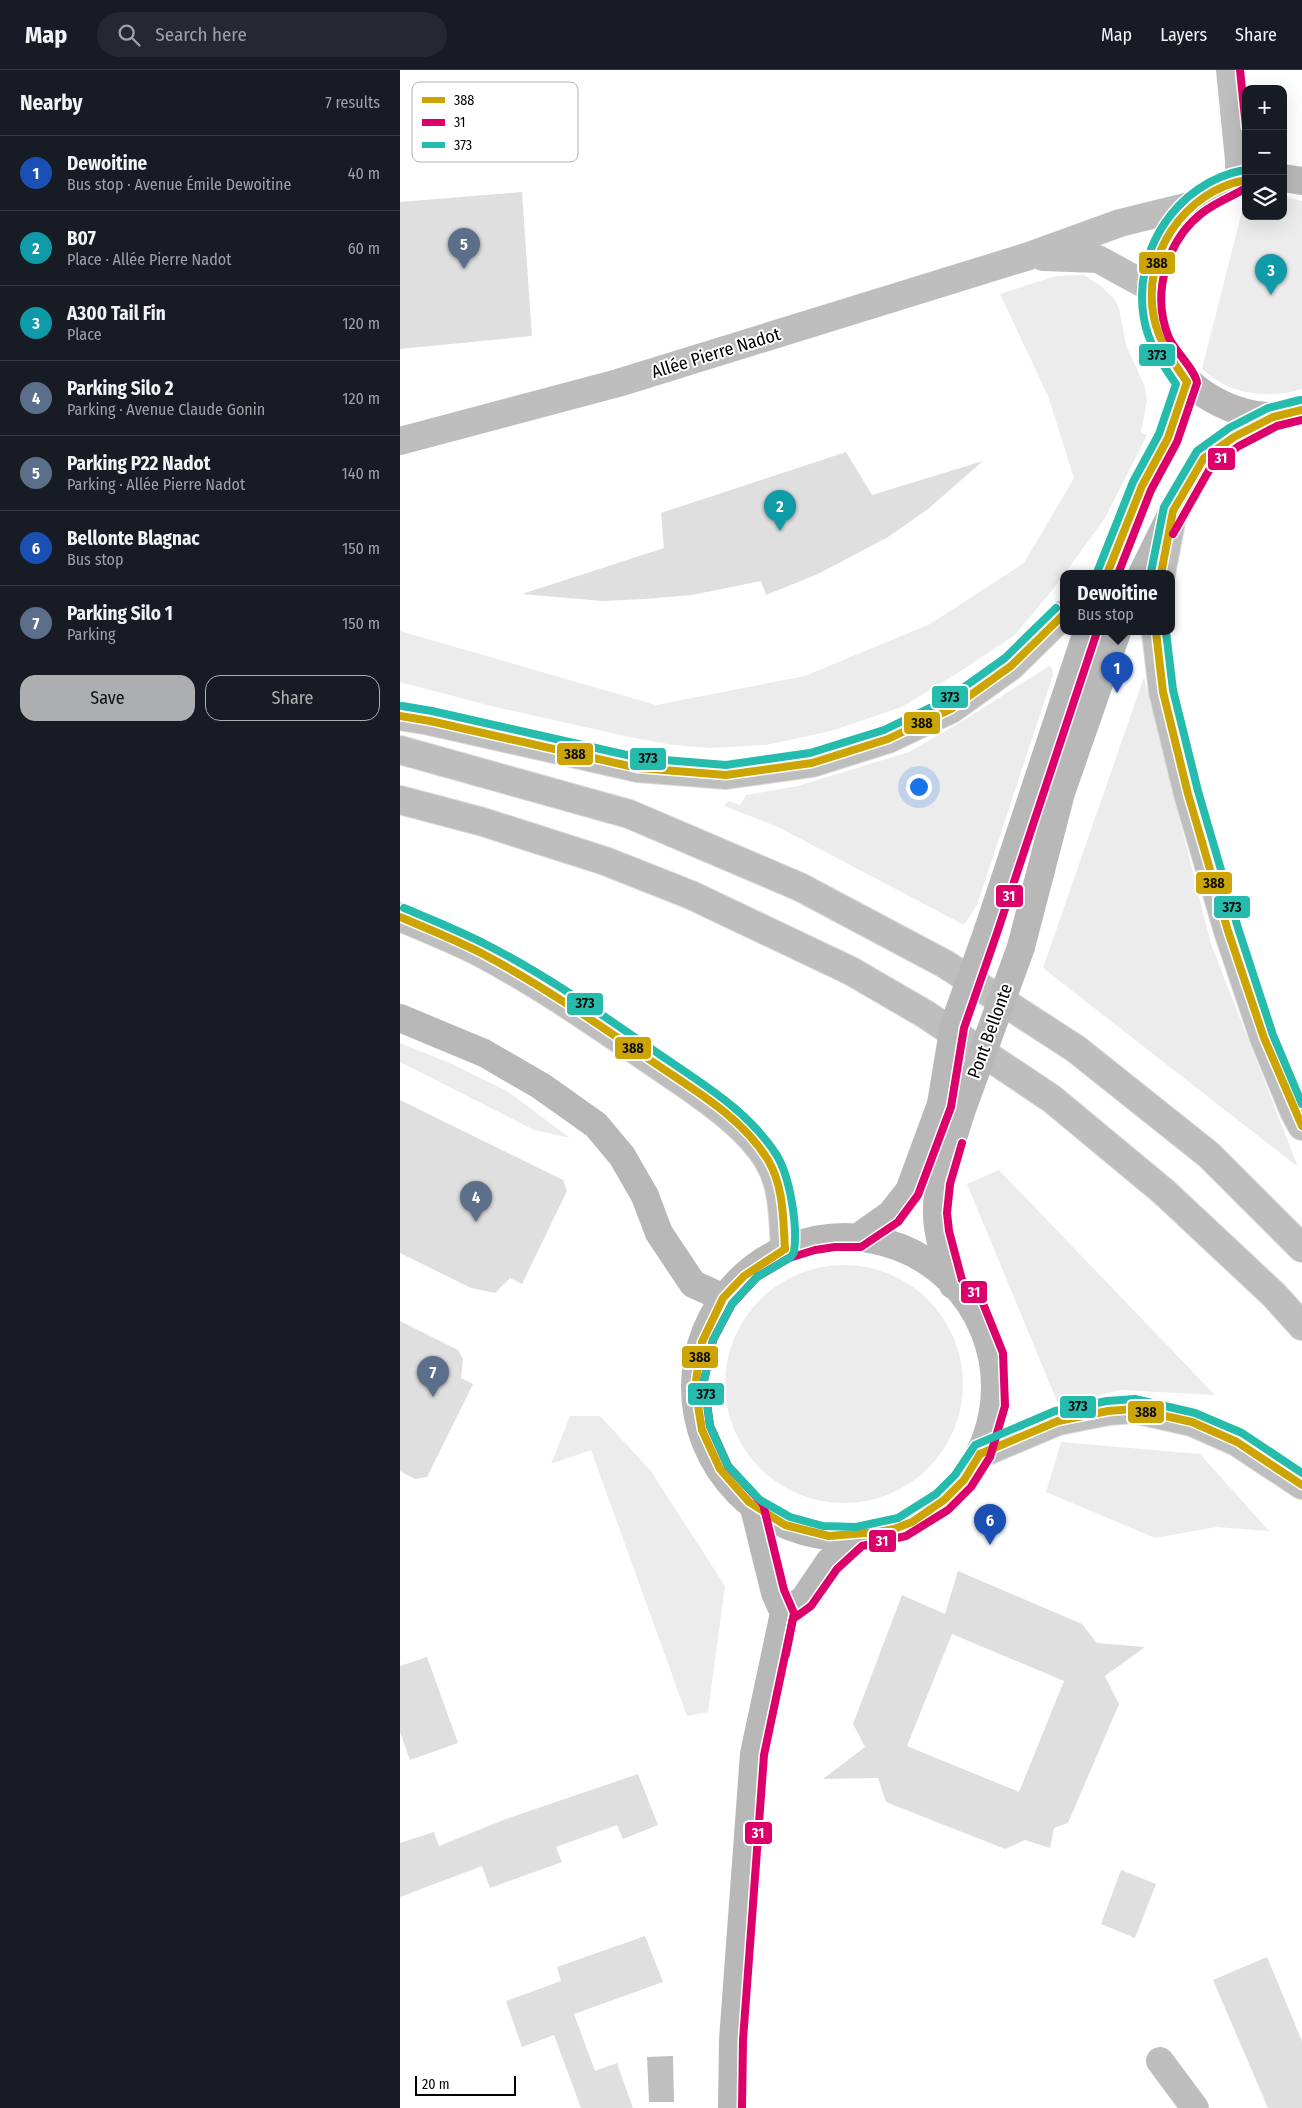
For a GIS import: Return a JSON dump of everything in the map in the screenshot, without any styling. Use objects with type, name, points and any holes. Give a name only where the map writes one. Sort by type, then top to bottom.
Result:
[{"type":"main road","points":[[1230,70],[1231,94],[1242,180],[1207,194],[1193,205],[1172,228],[1158,255],[1151,288],[1152,312],[1159,338],[1171,362],[1187,382],[1218,403],[1243,412],[1273,416]]},
{"type":"main road","points":[[1287,179],[1302,181]]},
{"type":"main road","name":"Allée Pierre Nadot","points":[[400,441],[618,383],[1029,256],[1120,223],[1193,205]]},
{"type":"main road","name":"Allée Pierre Nadot","points":[[1029,256],[1098,259],[1151,288]]},
{"type":"main road","points":[[1109,570],[1142,486],[1168,438],[1187,382]]},
{"type":"main road","points":[[1144,570],[1173,511],[1204,458],[1234,437],[1273,416],[1302,410]]},
{"type":"main road","points":[[1162,570],[1173,511]]},
{"type":"main road","points":[[400,716],[430,721],[638,768],[726,775],[812,763],[888,739],[951,709],[1011,666],[1060,618]]},
{"type":"main road","name":"Pont Bellonte","points":[[951,1110],[954,1025],[988,930],[1086,635]]},
{"type":"main road","name":"Pont Bellonte","points":[[951,1110],[1020,947],[1061,793],[1116,635]]},
{"type":"main road","points":[[1156,635],[1165,701],[1188,794],[1228,931],[1264,1038],[1302,1126]]},
{"type":"main road","points":[[400,750],[629,814],[800,887],[945,964],[1076,1050],[1209,1155],[1302,1248]]},
{"type":"main road","points":[[400,800],[483,822],[605,861],[691,895],[851,971],[926,1014],[1060,1105],[1164,1192],[1274,1294],[1302,1326]]},
{"type":"main road","points":[[400,917],[483,954],[580,1013],[673,1076],[738,1126],[754,1140],[769,1161],[779,1184],[785,1249]]},
{"type":"main road","points":[[400,1018],[484,1053],[541,1086],[596,1124],[622,1156],[645,1196],[659,1233],[693,1284],[724,1298]]},
{"type":"main road","points":[[857,1238],[891,1214],[909,1191],[951,1110]]},
{"type":"main road","points":[[951,1110],[937,1213],[953,1285]]},
{"type":"main road","points":[[835,1237],[857,1238],[898,1248],[927,1263],[953,1285],[973,1306],[992,1354],[995,1405],[980,1454],[964,1481],[942,1502],[902,1527],[857,1537],[820,1536],[786,1526],[754,1508],[720,1472],[700,1429],[694,1381],[703,1337],[724,1298],[751,1269],[785,1249],[813,1240],[835,1237]]},
{"type":"main road","points":[[980,1454],[1058,1421],[1108,1411],[1134,1409],[1192,1422],[1237,1442],[1302,1485]]},
{"type":"main road","points":[[732,2108],[733,2040],[754,1754],[784,1613],[775,1592],[754,1508]]},
{"type":"main road","points":[[784,1613],[804,1599],[829,1562],[857,1537]]},
{"type":"main road","points":[[1160,2061],[1195,2108]]},
{"type":"shaded area","points":[[1287,197],[1302,201],[1302,389],[1273,394],[1253,393],[1225,385],[1202,369],[1242,211],[1242,220],[1287,220]]},
{"type":"shaded area","points":[[1084,275],[1101,286],[1114,299],[1119,308],[1126,345],[1145,387],[1147,401],[1141,432],[1147,435],[1105,518],[1067,570],[1060,570],[1060,580],[1054,588],[1015,635],[964,669],[902,707],[831,731],[766,745],[711,748],[673,745],[629,737],[487,705],[400,682],[400,631],[656,705],[805,676],[930,624],[1024,563],[1074,478],[1048,396],[1000,294],[1056,276]]},
{"type":"shaded area","points":[[1049,666],[1052,668],[1053,675],[977,905],[964,925],[778,827],[724,806],[728,801],[740,805],[746,795],[798,786],[909,752],[966,719]]},
{"type":"shaded area","points":[[1144,677],[1211,944],[1298,1167],[1043,968]]},
{"type":"shaded area","points":[[400,1043],[452,1064],[507,1091],[570,1138],[534,1130],[400,1062]]},
{"type":"shaded area","points":[[999,1170],[1215,1395],[1120,1390],[1059,1406],[967,1184]]},
{"type":"shaded area","points":[[844,1265],[867,1267],[889,1274],[910,1285],[928,1300],[943,1318],[954,1339],[961,1361],[963,1384],[961,1407],[954,1429],[943,1450],[928,1468],[910,1483],[889,1494],[867,1501],[844,1503],[821,1501],[799,1494],[778,1483],[760,1468],[745,1450],[734,1429],[727,1407],[725,1384],[727,1361],[734,1339],[745,1318],[760,1300],[778,1285],[799,1274],[821,1267]]},
{"type":"shaded area","points":[[570,1416],[600,1416],[650,1470],[725,1586],[708,1712],[687,1716],[591,1450],[551,1464]]},
{"type":"shaded area","points":[[1061,1442],[1200,1454],[1269,1531],[1217,1527],[1155,1538],[1046,1492]]},
{"type":"shaded area","points":[[673,2056],[674,2102],[649,2102],[647,2057]]},
{"type":"building","points":[[522,192],[532,336],[400,349],[400,202]]},
{"type":"building","points":[[846,452],[872,495],[983,461],[928,509],[888,537],[818,574],[766,595],[761,581],[692,595],[645,599],[602,601],[522,594],[664,548],[661,513]]},
{"type":"building","points":[[400,1100],[563,1180],[567,1191],[522,1284],[510,1278],[495,1293],[471,1288],[400,1253]]},
{"type":"building","points":[[400,1321],[458,1350],[463,1359],[461,1378],[473,1384],[427,1477],[415,1479],[400,1471]]},
{"type":"building","points":[[958,1571],[1082,1624],[1097,1643],[1145,1647],[1105,1676],[1119,1704],[1068,1823],[1054,1828],[1050,1848],[1025,1840],[1005,1849],[886,1802],[878,1778],[823,1779],[865,1747],[853,1724],[902,1595],[945,1614]],"holes":[[[952,1634],[1064,1681],[1019,1792],[907,1746]]]},
{"type":"building","points":[[427,1657],[458,1743],[410,1760],[400,1732],[400,1666]]},
{"type":"building","points":[[638,1774],[658,1825],[623,1839],[617,1825],[556,1847],[562,1862],[490,1888],[482,1866],[400,1897],[400,1843],[434,1832],[439,1846],[506,1819]]},
{"type":"building","points":[[1121,1870],[1156,1884],[1135,1938],[1101,1924]]},
{"type":"building","points":[[645,1936],[663,1982],[574,2014],[595,2071],[617,2063],[633,2108],[581,2108],[554,2035],[522,2047],[506,2001],[561,1981],[557,1967]]},
{"type":"building","points":[[1267,1957],[1302,2041],[1302,2108],[1268,2108],[1213,1980]]},
{"type":"transit line","name":"31","points":[[1240,70],[1242,89]]},
{"type":"transit line","name":"373","points":[[1098,570],[1133,482],[1159,434],[1176,384],[1152,345],[1144,319],[1142,294],[1145,269],[1152,246],[1164,224],[1179,205],[1198,189],[1220,177],[1242,171]]},
{"type":"transit line","name":"388","points":[[1187,382],[1167,352],[1156,327],[1152,295],[1154,272],[1161,250],[1172,230],[1186,212],[1204,197],[1224,187],[1242,181]]},
{"type":"transit line","name":"31","points":[[1120,570],[1151,490],[1177,442],[1197,383],[1193,373],[1169,338],[1164,321],[1161,304],[1165,270],[1179,238],[1190,225],[1207,209],[1242,190]]},
{"type":"transit line","name":"388","points":[[1109,570],[1142,486],[1168,438],[1187,382]]},
{"type":"transit line","name":"373","points":[[1151,570],[1164,507],[1197,451],[1229,428],[1268,408],[1300,400]]},
{"type":"transit line","name":"388","points":[[1162,570],[1173,511],[1204,458],[1234,437],[1273,417],[1302,410]]},
{"type":"transit line","name":"31","points":[[1173,534],[1212,465],[1239,446],[1277,426],[1302,420]]},
{"type":"transit line","name":"373","points":[[402,706],[432,711],[640,758],[726,765],[810,753],[884,730],[946,700],[1005,658],[1056,608]]},
{"type":"transit line","name":"388","points":[[400,716],[430,721],[638,768],[726,775],[812,763],[888,739],[951,709],[1011,666],[1060,618]]},
{"type":"transit line","name":"31","points":[[742,2108],[743,2040],[764,1755],[794,1613],[784,1590],[763,1504],[728,1466],[710,1426],[704,1381],[713,1340],[732,1304],[757,1277],[789,1258],[815,1250],[835,1247],[861,1247],[898,1222],[918,1195],[951,1107],[964,1028],[1096,635]]},
{"type":"transit line","name":"388","points":[[1156,635],[1163,692],[1188,794],[1228,931],[1264,1038],[1302,1126]]},
{"type":"transit line","name":"373","points":[[1166,635],[1173,690],[1198,791],[1238,928],[1273,1035],[1302,1104]]},
{"type":"transit line","name":"373","points":[[404,908],[487,945],[531,969],[573,996],[721,1097],[751,1123],[776,1154],[781,1163],[792,1202],[795,1229],[794,1252],[791,1257],[757,1277],[732,1304],[713,1340],[704,1381],[710,1426],[728,1466],[760,1500],[790,1517],[823,1526],[856,1527],[898,1518],[936,1494],[955,1475],[975,1445],[1055,1411],[1107,1401],[1135,1399],[1195,1413],[1242,1433],[1302,1473]]},
{"type":"transit line","name":"388","points":[[400,917],[473,949],[549,992],[685,1083],[731,1117],[757,1145],[773,1170],[782,1203],[785,1249]]},
{"type":"transit line","name":"31","points":[[786,1654],[793,1619],[811,1606],[837,1569],[862,1546],[906,1536],[948,1510],[971,1487],[990,1457],[1005,1406],[1003,1353],[982,1301],[962,1280],[949,1231],[947,1213],[950,1184],[962,1143]]},
{"type":"transit line","name":"388","points":[[785,1249],[744,1276],[723,1298],[702,1342],[695,1387],[702,1430],[720,1469],[749,1502],[785,1525],[829,1536],[894,1529],[912,1522],[944,1500],[964,1480],[980,1454]]},
{"type":"transit line","name":"388","points":[[980,1454],[1058,1421],[1108,1411],[1134,1409],[1192,1422],[1237,1442],[1302,1485]]},
{"type":"place","name":"Parking P22 Nadot","points":[[464,269]]},
{"type":"place","name":"A300 Tail Fin","points":[[1271,295]]},
{"type":"place","name":"B07","points":[[780,531]]},
{"type":"place","name":"Dewoitine","points":[[1117,693]]},
{"type":"place","name":"Parking Silo 2","points":[[476,1222]]},
{"type":"place","name":"Parking Silo 1","points":[[433,1397]]},
{"type":"place","name":"Bellonte Blagnac","points":[[990,1545]]}]
